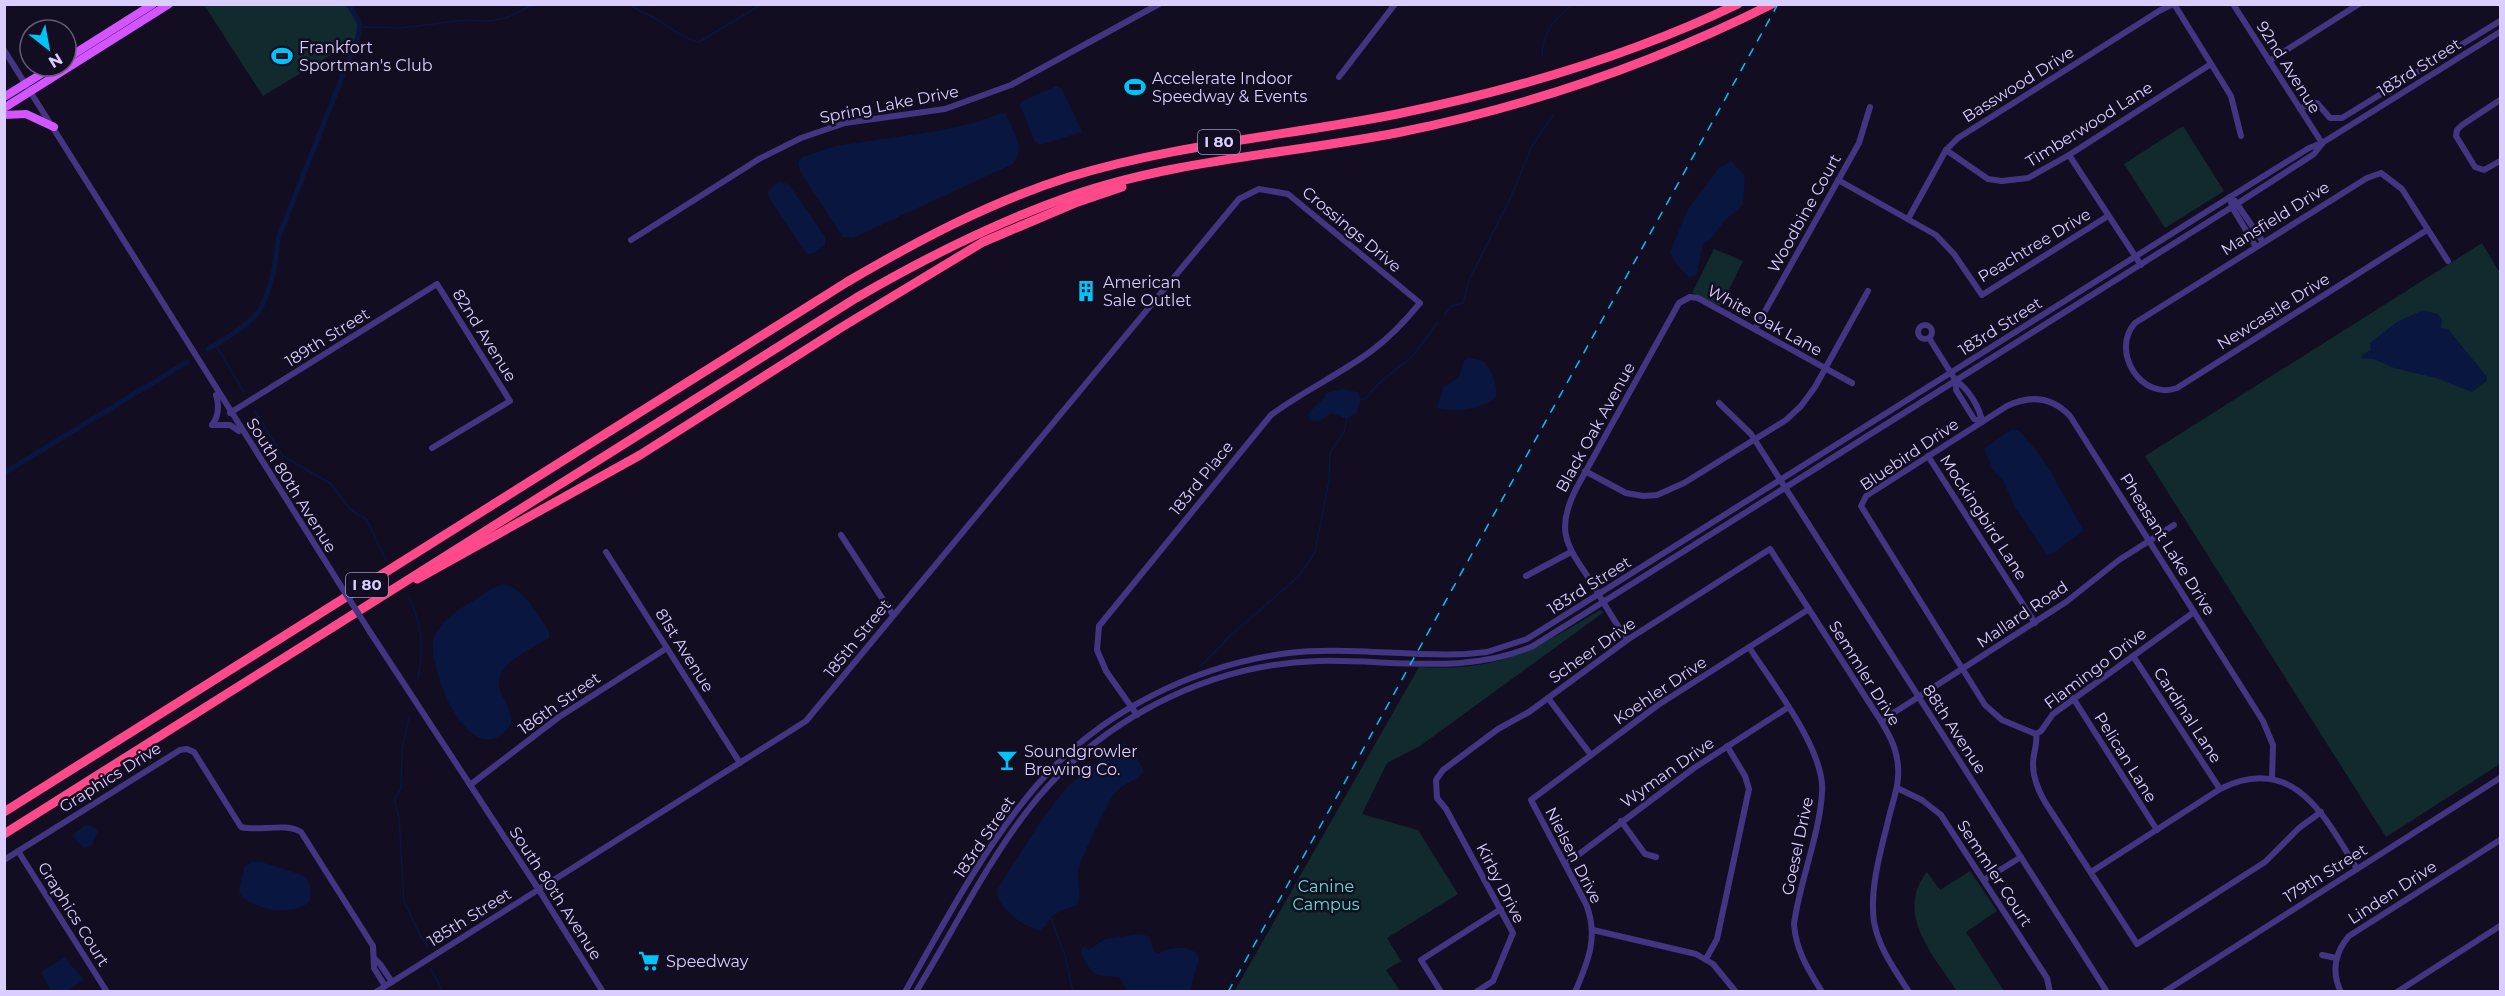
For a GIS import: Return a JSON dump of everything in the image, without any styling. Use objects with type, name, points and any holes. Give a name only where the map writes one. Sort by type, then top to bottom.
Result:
[{"type":"highway","name":"I 80","points":[[4,812],[847,282],[912,244],[976,214],[1066,178],[1130,160],[1205,145],[1396,114],[1486,94],[1577,68],[1650,43],[1738,4]]},
{"type":"highway","name":"I 80","points":[[4,834],[856,298],[920,261],[983,231],[1072,195],[1170,170],[1399,132],[1490,112],[1629,67],[1739,21],[1772,4]]},
{"type":"highway","points":[[380,597],[428,574],[529,515],[640,455],[842,327],[983,242],[1075,203],[1170,170]]},
{"type":"main road","points":[[78,51],[153,4]]},
{"type":"main road","points":[[4,108],[169,4]]},
{"type":"main road","points":[[4,97],[35,78]]},
{"type":"main road","points":[[4,115],[26,114],[54,127]]},
{"type":"street","name":"Spring Lake Drive","points":[[631,240],[790,142],[845,123],[922,113],[988,95],[1011,85],[1158,4]]},
{"type":"street","points":[[1339,77],[1395,4]]},
{"type":"street","points":[[2173,4],[2236,106],[2241,136]]},
{"type":"street","name":"Basswood Drive","points":[[1908,219],[1946,150],[1958,138],[2158,11],[2173,4]]},
{"type":"street","name":"92nd Avenue","points":[[2233,4],[2322,143]]},
{"type":"street","points":[[2269,61],[2359,4]]},
{"type":"street","points":[[2300,109],[2308,104],[2317,103],[2330,118],[2343,118],[2500,21]]},
{"type":"street","name":"183rd Street","points":[[905,992],[995,840],[1014,813],[1038,784],[1068,754],[1092,734],[1132,707],[1159,692],[1199,675],[1246,661],[1292,653],[1440,656],[1487,652],[1527,639],[1782,481],[2230,197],[2309,148],[2322,143],[2500,32]]},
{"type":"street","name":"South 80th Avenue","points":[[4,50],[32,91],[230,413],[603,992]]},
{"type":"street","name":"Timberwood Lane","points":[[1946,150],[1988,178],[2002,181],[2028,178],[2069,155],[2211,64]]},
{"type":"street","points":[[2500,100],[2462,125],[2456,136],[2475,168],[2484,170],[2500,161]]},
{"type":"street","name":"Woodbine Court","points":[[1755,329],[1859,142],[1870,106]]},
{"type":"street","name":"183rd Street","points":[[916,992],[1028,810],[1084,752],[1137,715],[1183,691],[1228,676],[1268,667],[1317,661],[1446,665],[1506,656],[1545,640],[2232,207],[2314,154],[2322,143]]},
{"type":"street","points":[[2069,155],[2141,265]]},
{"type":"street","name":"Mansfield Drive","points":[[2134,370],[2125,349],[2127,334],[2135,323],[2360,181],[2381,173],[2399,185],[2448,261]]},
{"type":"street","name":"Peachtree Drive","points":[[1838,180],[1929,230],[1954,254],[1982,295],[2108,216]]},
{"type":"street","name":"Crossings Drive","points":[[1259,189],[1288,194],[1420,303]]},
{"type":"street","name":"185th Street","points":[[376,992],[806,720],[1239,198],[1259,189]]},
{"type":"street","points":[[2230,197],[2238,203],[2263,242]]},
{"type":"street","points":[[2230,197],[2232,207],[2256,247]]},
{"type":"street","name":"Newcastle Drive","points":[[2134,370],[2142,382],[2152,388],[2166,390],[2177,388],[2427,230]]},
{"type":"street","name":"82nd Avenue","points":[[432,448],[510,401],[437,284]]},
{"type":"street","name":"189th Street","points":[[230,413],[437,284]]},
{"type":"street","points":[[1585,471],[1626,493],[1643,496],[1657,495],[1678,487],[1755,440],[1795,413],[1808,398],[1826,370],[1868,291]]},
{"type":"street","name":"White Oak Lane","points":[[1690,297],[1698,298],[1852,383]]},
{"type":"street","name":"Black Oak Avenue","points":[[1627,640],[1570,552],[1565,532],[1566,511],[1585,471],[1677,307],[1682,300],[1690,297]]},
{"type":"street","name":"183rd Place","points":[[1137,715],[1106,670],[1097,650],[1099,626],[1271,415],[1291,400],[1372,351],[1398,330],[1420,303]]},
{"type":"street","points":[[1929,338],[1952,373],[1956,381],[1956,390],[1974,419],[1982,422]]},
{"type":"street","points":[[215,389],[218,402],[217,419],[212,425],[230,425],[246,438]]},
{"type":"street","name":"Pheasant Lake Drive","points":[[1982,422],[2007,406],[2024,400],[2040,399],[2062,408],[2070,416],[2267,728],[2273,752],[2272,779]]},
{"type":"street","name":"88th Avenue","points":[[1719,403],[1743,424],[1755,440],[2107,992]]},
{"type":"street","name":"Bluebird Drive","points":[[1962,670],[1861,506],[1866,496],[1982,422]]},
{"type":"street","name":"Mockingbird Lane","points":[[1928,456],[2035,623]]},
{"type":"street","name":"Mallard Road","points":[[1881,722],[2035,623],[2066,602],[2119,560],[2174,525]]},
{"type":"street","points":[[841,534],[893,615]]},
{"type":"street","name":"Semmler Drive","points":[[1770,549],[1881,722],[1890,737],[1898,759],[1897,788],[1882,846],[1873,912],[1875,928],[1882,949],[1909,992]]},
{"type":"street","name":"Scheer Drive","points":[[1436,780],[1443,770],[1498,729],[1529,712],[1627,640],[1770,549]]},
{"type":"street","name":"81st Avenue","points":[[606,552],[740,763]]},
{"type":"street","points":[[1526,576],[1570,552]]},
{"type":"street","name":"Koehler Drive","points":[[1531,800],[1658,705],[1809,609]]},
{"type":"street","name":"Flamingo Drive","points":[[2036,734],[2053,714],[2073,698],[2194,612]]},
{"type":"street","name":"Goesel Drive","points":[[1749,647],[1815,753],[1822,780],[1821,801],[1794,924],[1803,962],[1822,992]]},
{"type":"street","name":"186th Street","points":[[470,785],[559,717],[667,648]]},
{"type":"street","name":"Cardinal Lane","points":[[2133,656],[2220,789]]},
{"type":"street","points":[[1962,670],[1985,705],[1995,715],[2012,726],[2036,734],[2033,763],[2037,786],[2137,944],[2265,862],[2299,828],[2321,812]]},
{"type":"street","points":[[1548,698],[1591,755]]},
{"type":"street","name":"Pelican Lane","points":[[2073,698],[2157,830]]},
{"type":"street","name":"Wyman Drive","points":[[1566,864],[1621,821],[1727,746],[1787,708]]},
{"type":"street","points":[[1706,959],[1717,939],[1749,789],[1745,776],[1727,746]]},
{"type":"street","name":"Graphics Drive","points":[[4,860],[180,750],[187,749],[194,752],[241,827],[251,830],[294,828],[301,832],[373,946],[374,968],[385,986]]},
{"type":"street","name":"179th Street","points":[[2164,992],[2500,778]]},
{"type":"street","points":[[2091,872],[2220,789],[2240,781],[2272,779],[2297,789],[2307,796],[2321,812],[2357,869]]},
{"type":"street","name":"Kirby Drive","points":[[1436,780],[1437,798],[1446,809],[1513,933],[1493,981],[1476,992]]},
{"type":"street","name":"Semmler Court","points":[[1897,788],[1922,800],[1941,814],[2047,978],[2050,992]]},
{"type":"street","name":"Nielsen Drive","points":[[1531,800],[1586,904],[1593,930],[1589,959],[1575,992]]},
{"type":"street","points":[[1621,821],[1645,854],[1656,857]]},
{"type":"street","name":"Linden Drive","points":[[2336,958],[2341,946],[2354,931],[2500,840]]},
{"type":"street","name":"Graphics Court","points":[[18,851],[107,992]]},
{"type":"street","points":[[1984,880],[2021,857]]},
{"type":"street","points":[[1440,992],[1421,960],[1502,909]]},
{"type":"street","points":[[2397,992],[2500,926]]},
{"type":"street","points":[[1593,930],[1681,949],[1706,959],[1723,974],[1736,992]]},
{"type":"street","points":[[2322,955],[2336,958],[2337,981],[2341,992]]},
{"type":"street","name":"Graphics Drive","points":[[374,958],[392,982]]},
{"type":"green space","name":"Frankfort Sportman's Club","points":[[204,5],[346,5],[357,24],[359,39],[357,45],[350,43],[263,96]]},
{"type":"green space","points":[[2183,126],[2224,191],[2165,228],[2124,164]]},
{"type":"green space","points":[[2482,243],[2500,273],[2500,764],[2386,837],[2145,456]]},
{"type":"green space","points":[[1714,249],[1743,261],[1721,306],[1692,293]]},
{"type":"green space","name":"Canine Campus","points":[[1600,610],[1604,612],[1420,746],[1387,763],[1362,814],[1418,830],[1458,894],[1387,938],[1401,961],[1386,970],[1400,991],[1234,992],[1419,667],[1447,668],[1494,662],[1535,647]]},
{"type":"green space","points":[[1970,871],[1997,911],[1966,932],[2004,991],[1957,991],[1929,949],[1916,918],[1915,903],[1918,887],[1927,872],[1940,890]]},
{"type":"water","points":[[1056,86],[1062,89],[1082,132],[1040,145],[1034,140],[1020,105],[1025,100]]},
{"type":"water","points":[[1002,113],[1006,114],[1019,146],[1017,158],[1013,164],[853,238],[843,237],[800,171],[798,162],[802,157],[836,146],[937,131],[974,123]]},
{"type":"water","points":[[1731,161],[1745,176],[1743,205],[1724,221],[1711,239],[1703,243],[1697,274],[1689,278],[1674,261],[1670,252],[1688,209],[1720,167]]},
{"type":"water","points":[[778,182],[789,185],[825,237],[825,245],[814,253],[809,254],[805,251],[769,198],[768,191]]},
{"type":"water","points":[[2423,310],[2438,314],[2442,319],[2441,328],[2448,329],[2487,377],[2487,381],[2472,392],[2436,378],[2394,368],[2374,359],[2361,358],[2363,354],[2371,350],[2370,343],[2397,322]]},
{"type":"water","points":[[1467,358],[1482,361],[1489,368],[1495,383],[1496,397],[1483,405],[1469,409],[1439,409],[1437,407],[1443,388],[1459,377]]},
{"type":"water","points":[[1343,389],[1357,392],[1361,399],[1357,412],[1347,419],[1332,413],[1319,421],[1310,420],[1309,413],[1326,393]]},
{"type":"water","points":[[2010,430],[2018,430],[2037,452],[2084,530],[2052,554],[2047,555],[2016,509],[2002,479],[1993,470],[1984,449]]},
{"type":"water","points":[[505,584],[519,592],[531,604],[549,632],[549,638],[513,660],[501,674],[499,683],[501,693],[510,712],[511,724],[497,737],[482,739],[469,731],[446,697],[434,658],[433,643],[442,624],[454,613],[492,588]]},
{"type":"water","points":[[1125,743],[1132,750],[1144,771],[1115,793],[1088,845],[1078,872],[1078,904],[1055,914],[1040,930],[1026,925],[1006,910],[998,897],[997,890],[1042,819],[1068,786],[1118,744]]},
{"type":"water","points":[[86,825],[96,828],[98,832],[92,845],[84,848],[76,841],[73,834]]},
{"type":"water","points":[[251,862],[262,862],[302,875],[310,887],[309,902],[302,907],[282,910],[261,907],[244,898],[239,892],[244,867]]},
{"type":"water","points":[[1140,934],[1149,936],[1154,951],[1158,954],[1168,949],[1178,948],[1197,953],[1199,958],[1190,991],[1128,991],[1119,977],[1094,973],[1087,965],[1081,951],[1084,945],[1089,950],[1105,939]]},
{"type":"water","points":[[64,957],[84,980],[67,991],[51,991],[41,972]]},
{"type":"waterway","points":[[208,349],[248,323],[258,312],[267,295],[278,239],[358,37],[360,24],[349,4]]},
{"type":"waterway","points":[[361,27],[401,28],[466,20],[489,21],[506,18],[528,7],[543,4]]},
{"type":"waterway","points":[[630,4],[685,37],[699,42],[762,4]]},
{"type":"waterway","points":[[1542,57],[1544,41],[1550,27],[1573,4]]},
{"type":"waterway","points":[[1444,315],[1452,306],[1463,303],[1469,280],[1509,201],[1532,146],[1553,115]]},
{"type":"waterway","points":[[1361,399],[1365,399],[1379,383],[1412,357],[1438,322]]},
{"type":"waterway","points":[[215,344],[244,392]]},
{"type":"waterway","points":[[4,473],[187,362]]},
{"type":"waterway","points":[[255,411],[283,456],[331,484],[350,509],[367,520],[386,560]]},
{"type":"waterway","points":[[1200,667],[1230,636],[1300,575],[1315,552],[1329,481],[1330,453],[1344,432],[1347,419]]},
{"type":"waterway","points":[[408,596],[419,626],[421,657],[418,678]]},
{"type":"waterway","points":[[409,717],[402,750],[401,788],[395,802],[399,818],[404,901],[428,947]]},
{"type":"waterway","points":[[1050,915],[1065,956],[1073,992]]},
{"type":"waterway","points":[[431,969],[443,992]]},
{"type":"railway","points":[[1228,992],[1778,4]]},
{"type":"place","name":"Frankfort Sportman's Club","points":[[282,56]]},
{"type":"place","name":"Accelerate Indoor Speedway & Events","points":[[1135,87]]},
{"type":"place","name":"American Sale Outlet","points":[[1086,291]]},
{"type":"place","name":"Soundgrowler Brewing Co.","points":[[1007,760]]},
{"type":"place","name":"Speedway","points":[[649,961]]}]
